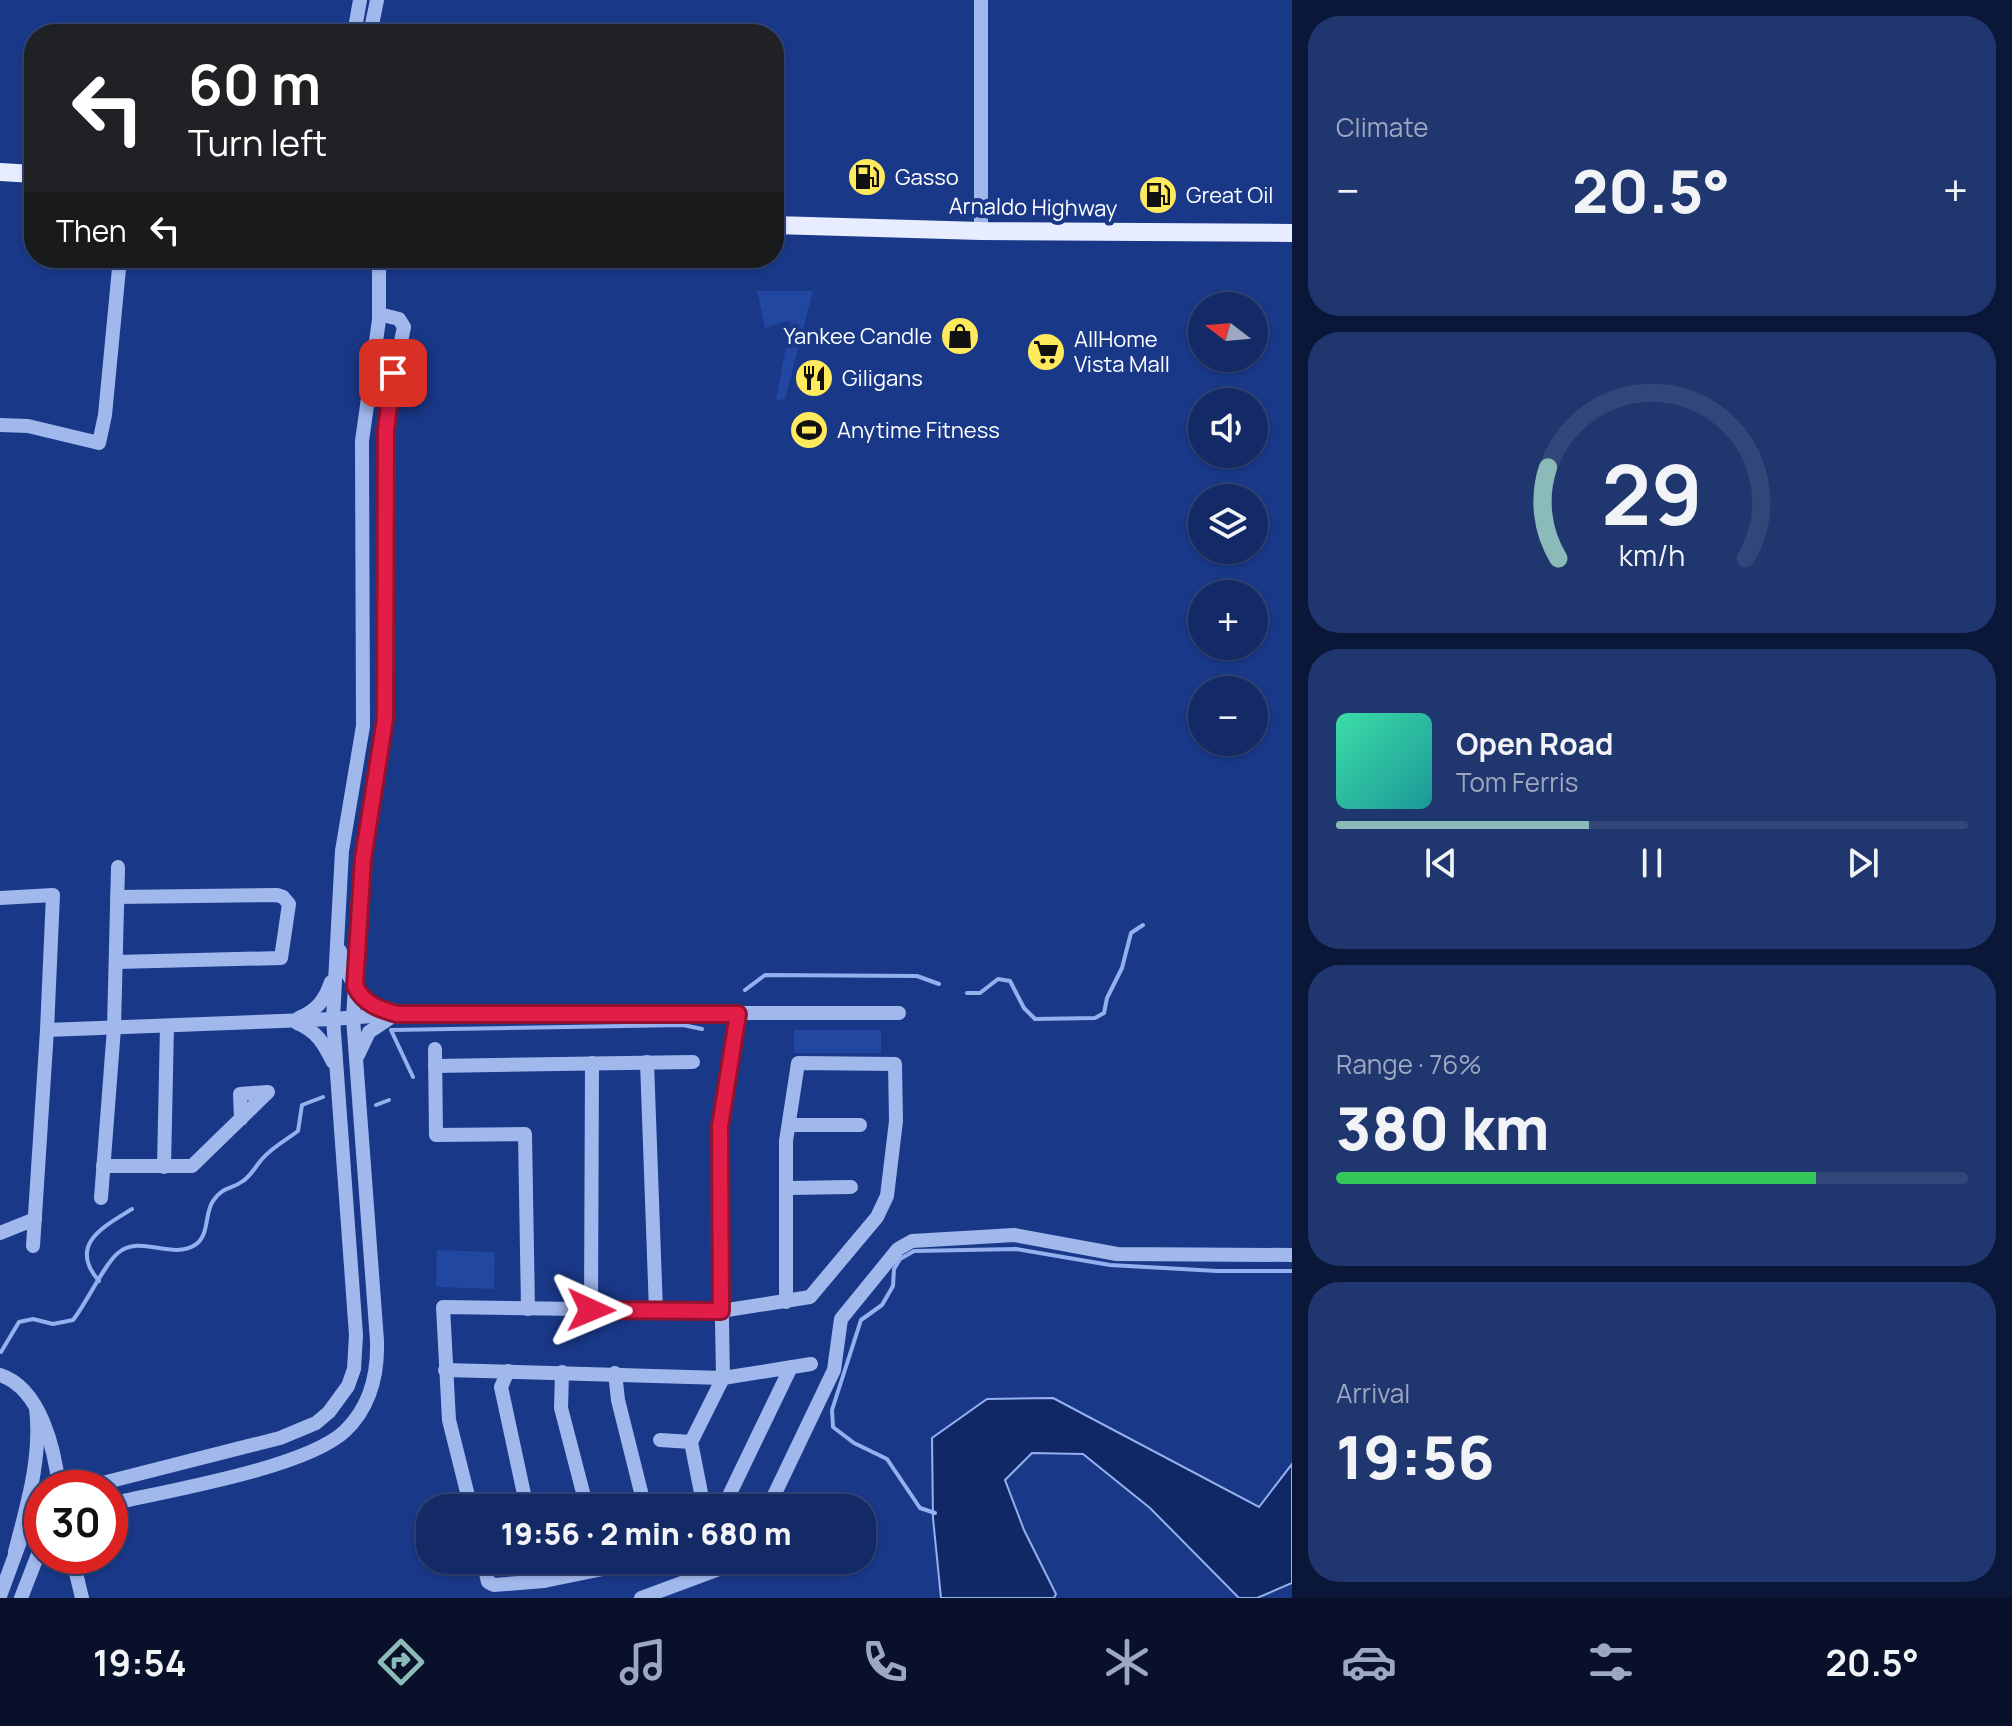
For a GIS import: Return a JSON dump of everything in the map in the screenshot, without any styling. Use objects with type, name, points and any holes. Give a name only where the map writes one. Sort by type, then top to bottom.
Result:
[{"type":"main road","points":[[0,172],[24,173]]},
{"type":"main road","name":"Arnaldo Highway","points":[[784,225],[981,231],[1292,233]]},
{"type":"street","points":[[356,24],[360,0]]},
{"type":"street","points":[[372,24],[377,0]]},
{"type":"street","points":[[981,0],[981,231]]},
{"type":"street","points":[[0,425],[28,426],[99,443],[105,415],[119,268]]},
{"type":"street","points":[[128,1476],[298,1432],[316,1423],[340,1400],[354,1369],[356,1335],[333,1019],[344,830],[363,726],[362,441],[379,314],[379,268]]},
{"type":"street","points":[[128,1500],[278,1464],[315,1449],[346,1430],[367,1398],[376,1369],[377,1341],[353,1018],[363,859],[385,719],[387,410],[404,327],[399,319],[379,314]]},
{"type":"street","points":[[101,1198],[114,1028],[118,867]]},
{"type":"street","points":[[0,905],[0,898],[53,895],[33,1246]]},
{"type":"street","points":[[116,962],[281,958],[289,904],[277,895],[117,897]]},
{"type":"street","points":[[338,932],[340,954],[360,995],[373,1007],[397,1014]]},
{"type":"street","points":[[293,1021],[316,1009],[323,1001],[336,966]]},
{"type":"street","points":[[47,1030],[397,1014],[899,1013]]},
{"type":"street","points":[[356,1059],[369,1032],[397,1014]]},
{"type":"street","points":[[701,1494],[691,1442],[723,1378],[720,1138],[738,1014]]},
{"type":"street","points":[[293,1021],[315,1032],[337,1070]]},
{"type":"street","points":[[164,1167],[167,1026]]},
{"type":"street","points":[[435,1049],[436,1135],[525,1134],[528,1309]]},
{"type":"street","points":[[647,1062],[656,1311]]},
{"type":"street","points":[[435,1066],[693,1062]]},
{"type":"street","points":[[591,1310],[592,1063]]},
{"type":"street","points":[[468,1494],[449,1420],[443,1307],[721,1311],[786,1302],[810,1297],[877,1217],[887,1196],[896,1121],[895,1064],[798,1063],[786,1141],[786,1302]]},
{"type":"street","points":[[103,1166],[192,1166],[241,1119]]},
{"type":"street","points":[[789,1125],[860,1125]]},
{"type":"street","points":[[788,1188],[851,1187]]},
{"type":"street","points":[[0,1233],[35,1219]]},
{"type":"street","points":[[775,1494],[834,1370],[841,1319],[898,1249],[912,1241],[1014,1235],[1117,1254],[1292,1255]]},
{"type":"street","points":[[445,1370],[723,1378],[811,1364]]},
{"type":"street","points":[[730,1494],[791,1367]]},
{"type":"street","points":[[508,1371],[501,1387],[524,1494]]},
{"type":"street","points":[[562,1372],[561,1408],[583,1494]]},
{"type":"street","points":[[615,1373],[618,1400],[642,1494]]},
{"type":"street","points":[[0,1375],[8,1378],[31,1399],[55,1452],[57,1470]]},
{"type":"street","points":[[0,1596],[30,1494],[39,1436],[36,1408]]},
{"type":"street","points":[[660,1440],[691,1442]]},
{"type":"street","points":[[15,1552],[24,1533]]},
{"type":"street","points":[[21,1598],[30,1574]]},
{"type":"street","points":[[76,1574],[82,1598]]},
{"type":"street","points":[[486,1574],[488,1582],[494,1585],[544,1581],[569,1574]]},
{"type":"street","points":[[542,1574],[544,1581]]},
{"type":"street","points":[[641,1598],[706,1574]]},
{"type":"shaded area","points":[[757,291],[813,291],[785,399],[776,400],[791,320],[765,328]]},
{"type":"shaded area","points":[[794,1030],[881,1030],[881,1053],[794,1053]]},
{"type":"shaded area","points":[[437,1250],[495,1252],[494,1289],[436,1287]]},
{"type":"shaded area","points":[[1053,1398],[1259,1507],[1292,1464],[1292,1583],[1257,1598],[1239,1598],[1150,1508],[1083,1454],[1032,1453],[1005,1480],[1024,1530],[1056,1594],[1054,1598],[941,1598],[933,1518],[932,1438],[987,1399]]},
{"type":"waterway","points":[[967,993],[980,993],[998,979],[1010,981],[1024,1008],[1035,1019],[1095,1018],[1104,1013],[1107,998],[1122,968],[1131,933],[1143,925]]},
{"type":"waterway","points":[[745,990],[765,975],[917,976],[939,984]]},
{"type":"waterway","points":[[413,1077],[391,1030],[683,1025],[702,1029]]},
{"type":"waterway","points":[[1,1352],[19,1322],[33,1319],[53,1324],[73,1320],[107,1265],[127,1248],[146,1246],[176,1250],[195,1245],[203,1236],[210,1206],[217,1196],[246,1179],[267,1154],[298,1131],[302,1105],[323,1097]]},
{"type":"waterway","points":[[376,1105],[389,1100]]},
{"type":"waterway","points":[[99,1281],[90,1268],[88,1246],[101,1229],[132,1209]]},
{"type":"waterway","points":[[935,1513],[920,1508],[887,1459],[854,1443],[833,1427],[832,1410],[861,1320],[882,1305],[893,1286],[894,1269],[900,1259],[914,1251],[1016,1249],[1110,1265],[1217,1271],[1292,1271]]},
{"type":"place","name":"Gasso","points":[[867,177]]},
{"type":"place","name":"Great Oil","points":[[1158,195]]},
{"type":"place","name":"Yankee Candle","points":[[960,336]]},
{"type":"place","name":"AllHome Vista Mall","points":[[1046,352]]},
{"type":"place","name":"Giligans","points":[[814,378]]},
{"type":"place","name":"Anytime Fitness","points":[[809,430]]},
{"type":"route","points":[[393,373],[386,430],[384,740],[363,859],[355,986],[373,1007],[397,1014],[738,1014],[720,1126],[721,1311],[591,1310]]}]
